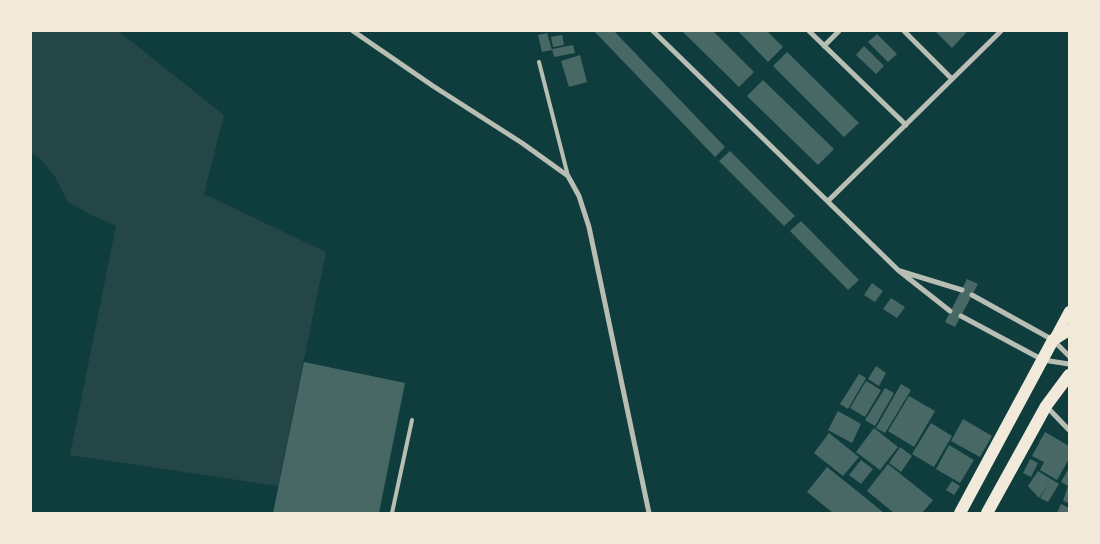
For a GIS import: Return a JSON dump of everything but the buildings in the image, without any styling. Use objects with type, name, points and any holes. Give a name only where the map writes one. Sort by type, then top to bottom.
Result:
[{"type":"main road","points":[[960,513],[1069,311]]},
{"type":"main road","points":[[1053,340],[1069,330]]},
{"type":"main road","points":[[987,513],[1046,406],[1069,375]]},
{"type":"street","points":[[353,31],[522,143],[568,176],[579,196],[589,227],[649,513]]},
{"type":"street","points":[[653,31],[898,270],[950,311]]},
{"type":"street","points":[[809,31],[906,125]]},
{"type":"street","points":[[824,46],[839,31]]},
{"type":"street","points":[[904,31],[952,79]]},
{"type":"street","points":[[828,201],[1001,31]]},
{"type":"street","points":[[898,270],[962,290]]},
{"type":"street","points":[[972,295],[1053,340],[1069,356]]},
{"type":"street","points":[[961,316],[1043,360],[1069,364]]},
{"type":"street","points":[[1046,406],[1069,430]]},
{"type":"lane","points":[[539,62],[568,176]]},
{"type":"lane","points":[[392,513],[412,420]]},
{"type":"shaded area","points":[[31,31],[118,31],[224,115],[204,194],[326,252],[278,486],[70,455],[116,226],[68,202],[55,177],[40,158],[31,153]]}]
